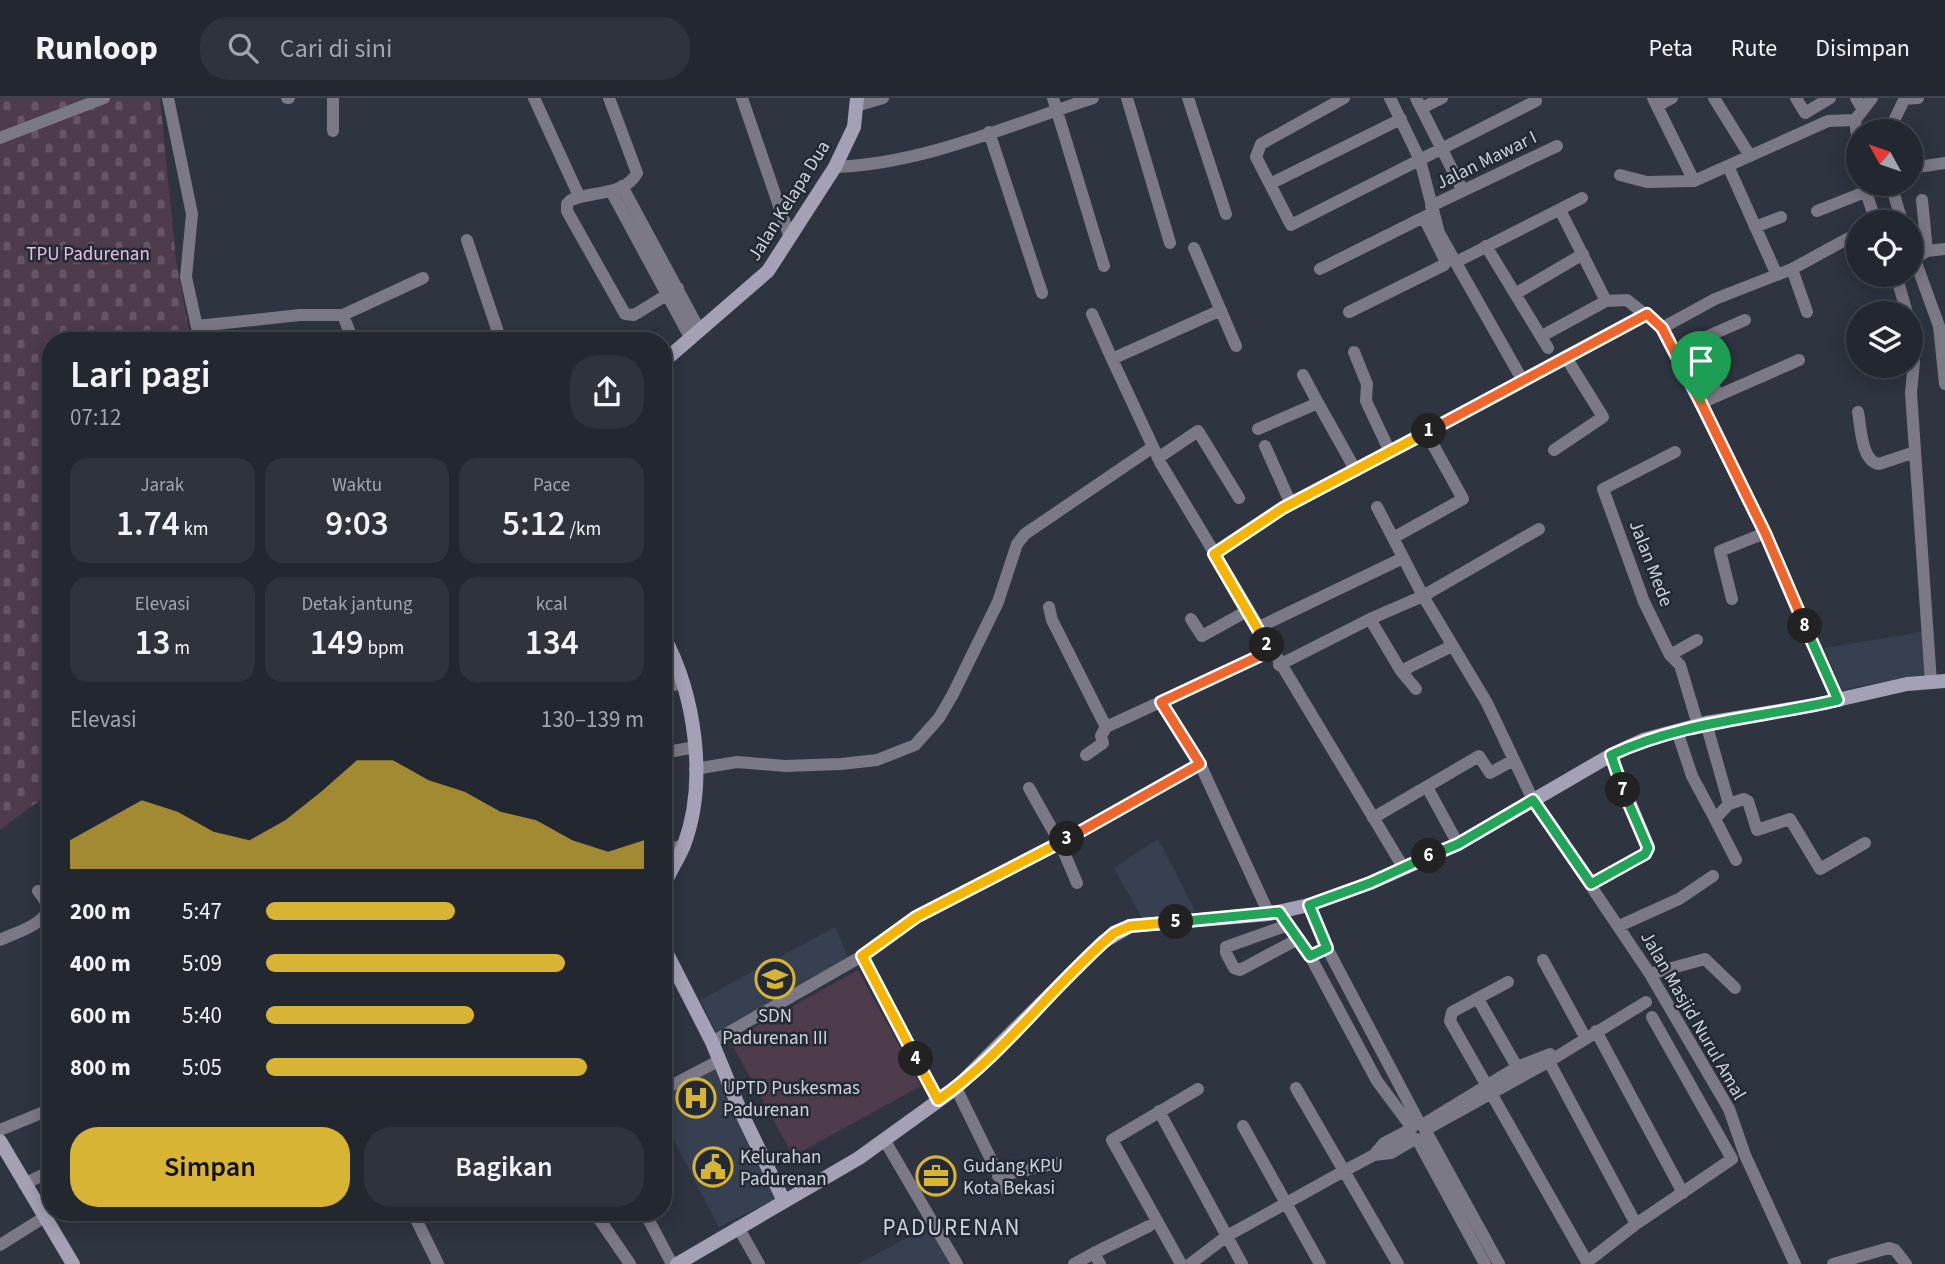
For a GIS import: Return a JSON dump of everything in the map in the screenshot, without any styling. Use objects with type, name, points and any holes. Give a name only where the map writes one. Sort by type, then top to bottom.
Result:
[{"type":"main road","name":"Jalan Kelapa Dua","points":[[672,355],[768,271],[835,167],[854,127],[857,102]]},
{"type":"main road","points":[[672,651],[683,682],[695,747],[694,807],[684,845],[672,870]]},
{"type":"main road","points":[[674,1264],[886,1141],[956,1088],[1114,933],[1130,926],[1274,913],[1309,905],[1370,883],[1458,844],[1611,755],[1643,740],[1702,724],[1938,681]]},
{"type":"main road","points":[[672,964],[712,1042],[740,1110],[784,1201]]},
{"type":"main road","points":[[0,1141],[42,1216]]},
{"type":"main road","points":[[45,1221],[73,1264]]},
{"type":"street","points":[[0,138],[104,98]]},
{"type":"street","points":[[168,98],[192,214],[186,277],[198,332]]},
{"type":"street","points":[[333,131],[334,98]]},
{"type":"street","points":[[534,98],[579,196]]},
{"type":"street","points":[[609,98],[637,173],[633,181],[617,188],[589,197],[579,196],[567,204],[566,211],[625,314],[634,315],[673,291]]},
{"type":"street","points":[[743,98],[790,238]]},
{"type":"street","points":[[857,102],[883,98]]},
{"type":"street","points":[[835,167],[863,166],[989,132],[1054,104],[1093,98]]},
{"type":"street","points":[[1127,98],[1170,243]]},
{"type":"street","points":[[1188,98],[1226,214]]},
{"type":"street","points":[[1344,98],[1261,144],[1256,157],[1287,222],[1298,225],[1536,102]]},
{"type":"street","points":[[1349,312],[1446,262],[1430,212],[1420,160],[1390,98]]},
{"type":"street","points":[[1442,98],[1419,103],[1463,191]]},
{"type":"street","points":[[1672,98],[1655,102],[1694,181]]},
{"type":"street","points":[[1714,98],[1750,156]]},
{"type":"street","points":[[1796,98],[1805,113],[1830,98]]},
{"type":"street","points":[[1856,98],[1859,119]]},
{"type":"street","points":[[1620,175],[1647,182],[1694,181],[1729,168],[1828,121],[1859,115],[1872,98]]},
{"type":"street","points":[[1895,119],[1904,99],[1918,98]]},
{"type":"street","points":[[1054,104],[1104,266]]},
{"type":"street","points":[[1270,184],[1401,119]]},
{"type":"street","points":[[989,132],[1042,293]]},
{"type":"street","name":"Jalan Mawar I","points":[[1320,270],[1430,212],[1463,191],[1557,146]]},
{"type":"street","points":[[1923,166],[1945,163]]},
{"type":"street","points":[[1729,168],[1776,274]]},
{"type":"street","points":[[617,188],[696,335]]},
{"type":"street","points":[[1817,211],[1848,196]]},
{"type":"street","points":[[1462,259],[1582,198]]},
{"type":"street","points":[[1922,200],[1927,251]]},
{"type":"street","points":[[1559,210],[1606,301]]},
{"type":"street","points":[[1430,212],[1439,233],[1523,381]]},
{"type":"street","points":[[1755,227],[1781,217]]},
{"type":"street","points":[[467,240],[498,332]]},
{"type":"street","points":[[1662,328],[1715,299],[1792,269],[1846,240]]},
{"type":"street","points":[[1486,246],[1548,348]]},
{"type":"street","points":[[1194,248],[1237,346]]},
{"type":"street","points":[[1923,252],[1945,249]]},
{"type":"street","points":[[1515,294],[1583,254]]},
{"type":"street","points":[[1792,269],[1807,312]]},
{"type":"street","points":[[197,326],[300,315],[343,315],[423,278]]},
{"type":"street","points":[[1923,278],[1942,325],[1945,384]]},
{"type":"street","points":[[1542,336],[1606,301],[1627,300],[1662,328],[1765,533],[1838,700]]},
{"type":"street","points":[[1112,359],[1221,310]]},
{"type":"street","points":[[1092,314],[1156,453],[1270,651],[1403,867]]},
{"type":"street","points":[[1214,554],[1291,504],[1647,314]]},
{"type":"street","points":[[343,315],[350,332]]},
{"type":"street","points":[[1718,395],[1695,344],[1745,320]]},
{"type":"street","points":[[1354,352],[1367,384],[1366,401],[1390,452]]},
{"type":"street","points":[[1554,450],[1603,417],[1567,359]]},
{"type":"street","points":[[1701,403],[1799,360]]},
{"type":"street","points":[[1303,375],[1356,471]]},
{"type":"street","points":[[1912,378],[1915,452],[1938,681]]},
{"type":"street","points":[[1258,429],[1318,402]]},
{"type":"street","points":[[1858,412],[1868,457],[1873,463],[1879,464],[1915,452]]},
{"type":"street","points":[[695,769],[737,762],[785,766],[841,764],[877,760],[915,745],[939,718],[953,694],[998,602],[1017,544],[1025,534],[1156,453],[1198,432],[1240,498]]},
{"type":"street","points":[[1392,538],[1464,499],[1426,432]]},
{"type":"street","points":[[1265,446],[1291,504]]},
{"type":"street","name":"Jalan Mede","points":[[1675,452],[1603,489],[1644,601],[1670,655],[1680,665],[1729,804]]},
{"type":"street","name":"Jalan Masjid Nurul Amal","points":[[1377,507],[1423,596],[1487,703],[1512,761],[1533,800],[1650,974],[1729,1109],[1745,1155],[1795,1264]]},
{"type":"street","points":[[1279,665],[1370,618],[1423,596],[1539,529]]},
{"type":"street","points":[[1732,599],[1720,551],[1765,533]]},
{"type":"street","points":[[1257,628],[1403,558]]},
{"type":"street","points":[[1049,607],[1052,620],[1106,727]]},
{"type":"street","points":[[1191,619],[1202,636],[1248,613]]},
{"type":"street","points":[[1218,635],[1248,613]]},
{"type":"street","points":[[1370,618],[1401,671],[1416,689]]},
{"type":"street","points":[[1670,655],[1697,640]]},
{"type":"street","points":[[1401,671],[1452,646]]},
{"type":"street","points":[[1086,755],[1103,743],[1101,736],[1106,727],[1270,651]]},
{"type":"street","points":[[672,685],[683,682]]},
{"type":"street","points":[[1161,702],[1200,764],[1274,913],[1288,925],[1310,956],[1377,1081],[1418,1131],[1499,1264]]},
{"type":"street","points":[[1677,731],[1692,776],[1736,860]]},
{"type":"street","points":[[672,751],[695,747]]},
{"type":"street","points":[[1591,884],[1645,854],[1648,848],[1611,755]]},
{"type":"street","points":[[1373,818],[1479,756],[1490,773],[1512,761]]},
{"type":"street","points":[[712,1042],[862,956],[916,917],[1060,843],[1200,764]]},
{"type":"street","points":[[1427,787],[1458,844]]},
{"type":"street","points":[[1029,788],[1060,843],[1077,883]]},
{"type":"street","points":[[1715,819],[1729,804],[1744,799],[1748,801],[1759,831],[1790,819],[1820,869],[1865,843]]},
{"type":"street","points":[[672,848],[684,845]]},
{"type":"street","points":[[1619,926],[1679,899],[1713,876]]},
{"type":"street","points":[[38,891],[42,897]]},
{"type":"street","points":[[1309,905],[1327,948],[1485,1264]]},
{"type":"street","points":[[0,940],[42,919]]},
{"type":"street","points":[[1288,925],[1226,947],[1226,953],[1237,971],[1298,939]]},
{"type":"street","points":[[1269,931],[1278,950]]},
{"type":"street","points":[[1310,956],[1327,948]]},
{"type":"street","points":[[862,956],[938,1100]]},
{"type":"street","points":[[1650,974],[1705,959],[1735,988]]},
{"type":"street","points":[[1543,960],[1591,1034],[1683,1193]]},
{"type":"street","points":[[1508,982],[1449,1016],[1585,1261],[1590,1262],[1636,1224],[1732,1158],[1652,1017]]},
{"type":"street","points":[[1478,999],[1517,1067]]},
{"type":"street","points":[[1190,1264],[1227,1236],[1374,1155],[1380,1146],[1418,1131],[1646,1002]]},
{"type":"street","points":[[1490,1089],[1517,1067],[1551,1057]]},
{"type":"street","points":[[1551,1057],[1636,1224]]},
{"type":"street","points":[[672,1085],[720,1060]]},
{"type":"street","points":[[956,1088],[1006,1190]]},
{"type":"street","points":[[1296,1088],[1398,1264]]},
{"type":"street","points":[[1181,1264],[1112,1140],[1198,1089]]},
{"type":"street","points":[[1159,1111],[1242,1264]]},
{"type":"street","points":[[0,1130],[42,1114]]},
{"type":"street","points":[[1243,1126],[1320,1264]]},
{"type":"street","points":[[886,1141],[957,1264]]},
{"type":"street","points":[[998,1176],[1058,1163]]},
{"type":"street","points":[[24,1184],[42,1175]]},
{"type":"street","points":[[0,1245],[42,1219]]},
{"type":"street","points":[[417,1221],[438,1264]]},
{"type":"street","points":[[600,1221],[630,1264]]},
{"type":"street","points":[[650,1221],[674,1264]]},
{"type":"street","points":[[1074,1264],[1097,1259],[1149,1226]]},
{"type":"street","points":[[738,1227],[760,1264]]},
{"type":"street","points":[[1833,1264],[1889,1248],[1895,1250],[1906,1264]]},
{"type":"shaded area","points":[[1922,632],[1926,674],[1842,690],[1824,648]]},
{"type":"shaded area","points":[[1158,839],[1196,912],[1143,920],[1114,868]]},
{"type":"shaded area","name":"SDN Padurenan III","points":[[835,927],[849,959],[716,1032],[700,1000]]},
{"type":"shaded area","points":[[717,1066],[776,1199],[719,1227],[672,1136],[672,1088]]},
{"type":"shaded area","points":[[931,1225],[952,1264],[858,1264]]},
{"type":"green space","name":"TPU Padurenan","points":[[0,98],[160,98],[176,260],[189,332],[42,332],[42,799],[0,830]]},
{"type":"green space","points":[[858,970],[921,1086],[793,1156],[730,1041]]},
{"type":"place","name":"SDN Padurenan III","points":[[775,979]]},
{"type":"place","name":"UPTD Puskesmas Padurenan","points":[[696,1098]]},
{"type":"place","name":"Kelurahan Padurenan","points":[[713,1167]]},
{"type":"place","name":"Gudang KPU Kota Bekasi","points":[[936,1176]]},
{"type":"district","name":"PADURENAN","points":[[952,1227]]},
{"type":"route","points":[[1647,314],[1662,328],[1701,403],[1765,533],[1838,700],[1706,723],[1643,740],[1611,755],[1648,848],[1645,854],[1591,884],[1533,800],[1458,844],[1370,883],[1309,905],[1327,948],[1310,956],[1279,912],[1130,926],[1114,933],[1027,1021],[956,1088],[938,1100],[862,956],[916,917],[1060,843],[1200,764],[1161,702],[1270,651],[1214,554],[1283,508],[1647,314]]}]
